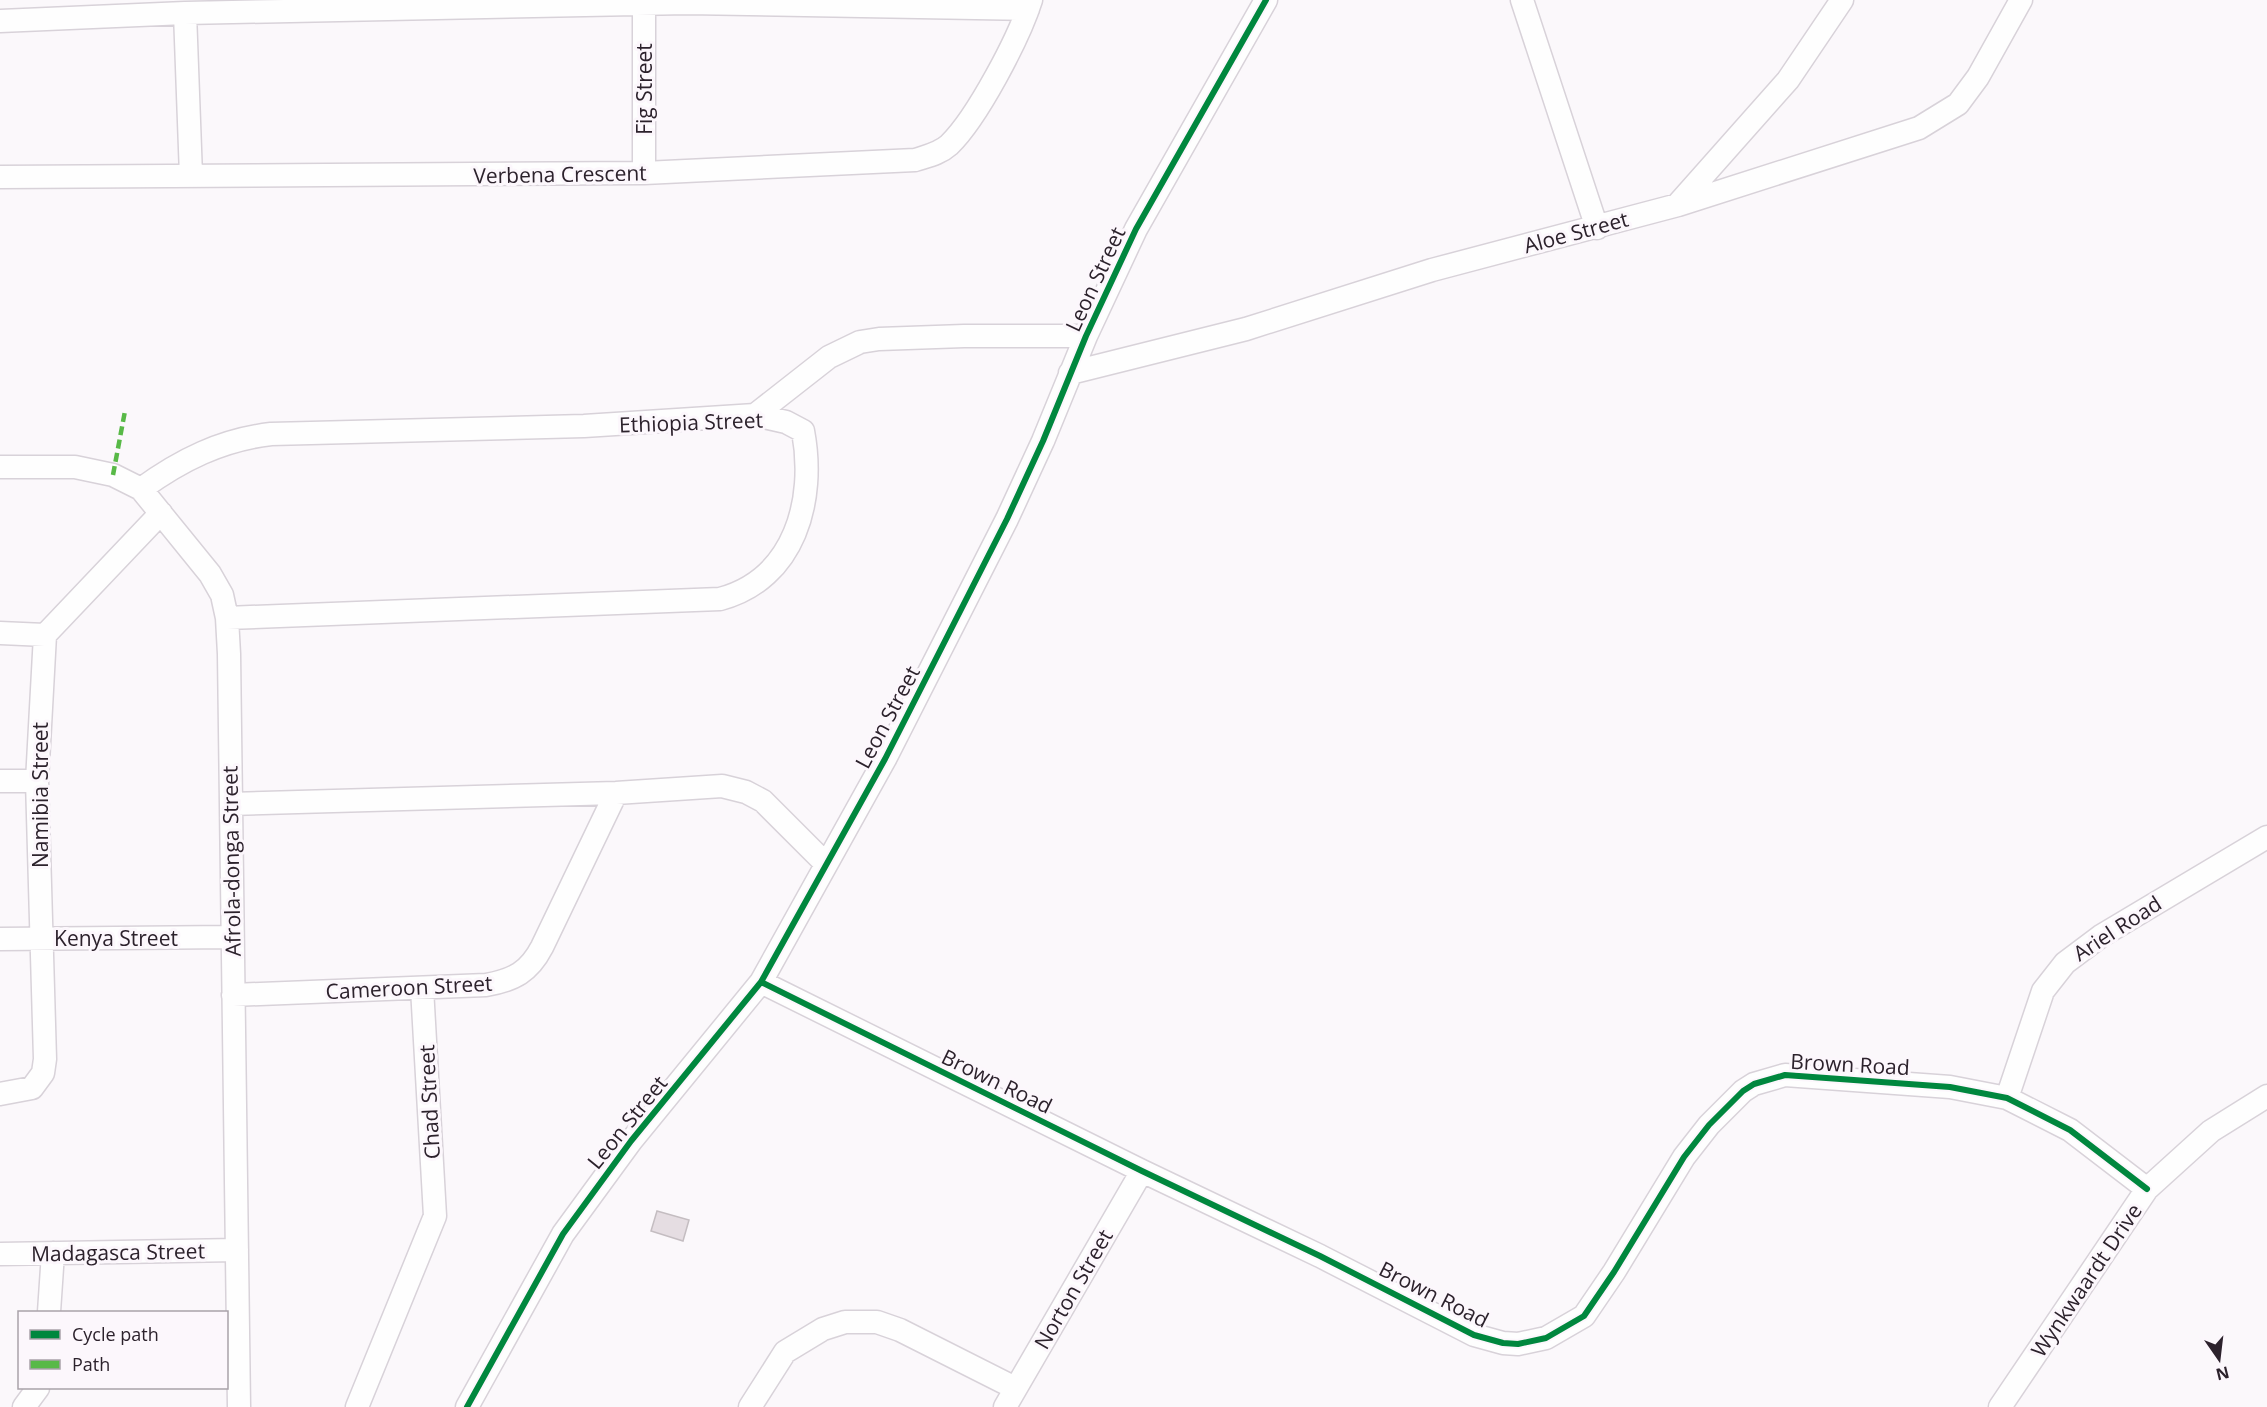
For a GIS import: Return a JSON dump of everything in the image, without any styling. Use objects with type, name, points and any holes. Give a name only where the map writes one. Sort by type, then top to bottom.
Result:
[{"type":"street","name":"Leon Street","points":[[467,1407],[563,1234],[631,1141],[761,982],[885,759],[1007,519],[1043,441],[1086,336],[1136,230],[1266,0]]},
{"type":"street","points":[[1522,0],[1597,228]]},
{"type":"street","points":[[1678,205],[1788,80],[1842,0]]},
{"type":"street","name":"Aloe Street","points":[[1070,374],[1246,329],[1432,270],[1678,205],[1919,128],[1958,104],[1978,77],[2021,0]]},
{"type":"street","points":[[0,21],[185,13],[644,4],[1030,5]]},
{"type":"street","name":"Fig Street","points":[[644,4],[644,173]]},
{"type":"street","name":"Verbena Crescent","points":[[0,177],[644,173],[896,161],[936,154],[948,146],[978,104],[1008,54],[1030,5]]},
{"type":"street","points":[[185,13],[191,176]]},
{"type":"street","points":[[755,415],[829,357],[860,342],[954,336],[1086,336]]},
{"type":"street","name":"Ethiopia Street","points":[[141,489],[191,457],[248,437],[271,434],[584,426],[755,415],[786,422],[803,431],[807,454],[807,485],[802,514],[789,544],[766,576],[742,593],[720,599],[226,618]]},
{"type":"street","name":"Afrola-donga Street","points":[[0,467],[75,466],[113,476],[141,489],[210,574],[222,596],[226,618],[231,804],[239,1407]]},
{"type":"street","points":[[0,633],[45,634],[160,513]]},
{"type":"street","name":"Namibia Street","points":[[0,1094],[32,1088],[43,1073],[37,781],[45,634]]},
{"type":"street","points":[[0,781],[37,781]]},
{"type":"street","points":[[231,804],[616,793],[722,786],[746,792],[763,801],[826,864]]},
{"type":"street","name":"Cameroon Street","points":[[233,996],[503,982],[527,969],[542,947],[616,793]]},
{"type":"street","name":"Ariel Road","points":[[2007,1098],[2043,991],[2065,963],[2092,942],[2267,837]]},
{"type":"street","name":"Kenya Street","points":[[0,939],[232,937]]},
{"type":"street","name":"Brown Road","points":[[761,982],[1142,1171],[1320,1256],[1474,1335],[1489,1340],[1518,1344],[1546,1338],[1584,1316],[1614,1272],[1684,1157],[1709,1125],[1743,1091],[1754,1084],[1785,1075],[1950,1087],[2007,1098],[2070,1130],[2147,1189]]},
{"type":"street","name":"Chad Street","points":[[357,1407],[435,1216],[422,988]]},
{"type":"street","name":"Wynkwaardt Drive","points":[[2000,1407],[2147,1189],[2211,1131],[2267,1096]]},
{"type":"street","name":"Norton Street","points":[[1010,1398],[1142,1171]]},
{"type":"street","name":"Madagasca Street","points":[[0,1254],[237,1250]]},
{"type":"street","points":[[49,1311],[53,1253]]},
{"type":"street","points":[[750,1407],[785,1352],[817,1332],[845,1322],[878,1322],[900,1330],[1010,1398]]},
{"type":"street","points":[[24,1407],[37,1389]]},
{"type":"building","points":[[657,1211],[689,1220],[683,1241],[651,1231]]},
{"type":"marked path","points":[[113,475],[125,411]]},
{"type":"cycle path","points":[[467,1407],[563,1234],[631,1141],[761,982],[885,759],[1007,519],[1043,441],[1086,336],[1136,229],[1266,0]]},
{"type":"cycle path","points":[[761,982],[1142,1171],[1320,1256],[1474,1335],[1503,1343],[1518,1344],[1546,1338],[1584,1316],[1614,1272],[1684,1157],[1709,1125],[1743,1091],[1754,1084],[1785,1075],[1950,1087],[2007,1098],[2070,1130],[2147,1189]]}]
